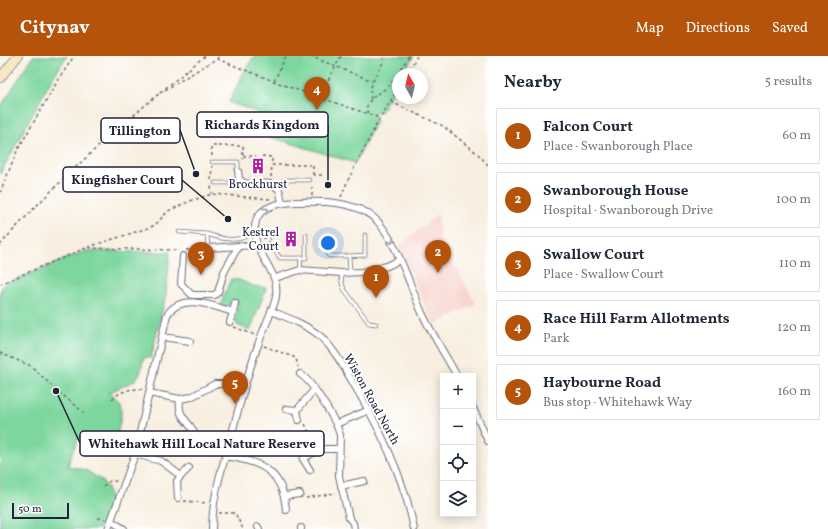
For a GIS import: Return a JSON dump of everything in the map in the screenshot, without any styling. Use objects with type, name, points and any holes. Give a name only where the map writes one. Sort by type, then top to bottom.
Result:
[{"type":"street","points":[[0,78],[18,56]]},
{"type":"street","points":[[238,171],[240,180],[245,184],[274,186],[280,191],[282,203]]},
{"type":"street","points":[[212,529],[214,502],[225,456],[258,344],[276,295],[275,278],[256,245],[255,230],[256,221],[259,215],[271,206],[282,203],[312,202],[339,204],[352,206],[373,217],[383,228],[400,260],[424,317],[455,373]]},
{"type":"street","points":[[208,248],[256,245]]},
{"type":"street","points":[[183,256],[181,284],[192,295],[215,295],[218,292],[224,272],[238,247]]},
{"type":"street","points":[[275,278],[300,270],[350,273],[377,269],[400,260]]},
{"type":"street","points":[[108,529],[135,454],[167,315],[178,305],[200,302],[233,312]]},
{"type":"street","points":[[230,322],[235,303]]},
{"type":"street","name":"Wiston Road North","points":[[271,311],[301,323],[321,338],[342,364],[380,431],[394,465],[414,529]]},
{"type":"street","points":[[162,336],[190,341]]},
{"type":"street","points":[[300,374],[305,377],[314,390],[336,424],[340,435],[339,476],[349,518],[353,523],[354,529]]},
{"type":"street","points":[[150,391],[180,399],[191,397],[215,384],[225,384],[244,390]]},
{"type":"street","points":[[297,410],[314,390]]},
{"type":"street","points":[[180,399],[181,416],[190,425],[194,432]]},
{"type":"street","points":[[286,409],[297,410]]},
{"type":"street","points":[[473,409],[488,441]]},
{"type":"street","points":[[297,410],[299,420]]},
{"type":"street","points":[[336,424],[369,410]]},
{"type":"street","points":[[310,470],[304,459],[319,449],[339,449]]},
{"type":"street","points":[[135,454],[161,461],[181,476]]},
{"type":"street","points":[[225,456],[250,460],[266,469],[276,478],[285,496],[286,510]]},
{"type":"street","points":[[178,498],[177,481],[189,468]]},
{"type":"street","points":[[341,489],[364,481]]},
{"type":"street","points":[[285,496],[300,494]]},
{"type":"street","points":[[111,521],[124,529]]},
{"type":"lane","points":[[212,162],[238,162],[238,171]]},
{"type":"lane","points":[[215,183],[238,183],[240,180]]},
{"type":"lane","points":[[274,186],[286,180],[312,180]]},
{"type":"lane","points":[[179,232],[207,234],[223,239],[241,239],[245,237],[245,229]]},
{"type":"lane","points":[[207,234],[208,248]]},
{"type":"lane","points":[[276,244],[277,254],[280,258],[306,258],[306,235]]},
{"type":"lane","points":[[327,236],[327,252],[329,256],[349,256],[365,255],[365,235]]},
{"type":"lane","points":[[349,256],[350,273]]},
{"type":"lane","points":[[300,270],[301,258]]},
{"type":"lane","points":[[340,273],[344,289],[369,323],[376,324]]},
{"type":"path","points":[[0,193],[17,151],[57,82],[74,56]]},
{"type":"path","points":[[0,245],[35,206],[154,97],[205,56]]},
{"type":"path","points":[[154,97],[221,56]]},
{"type":"path","points":[[274,81],[286,56]]},
{"type":"path","points":[[310,56],[372,81]]},
{"type":"path","points":[[320,96],[341,56]]},
{"type":"path","points":[[371,99],[369,91],[372,81],[384,60],[382,56]]},
{"type":"path","points":[[402,68],[409,56]]},
{"type":"path","points":[[410,68],[417,56]]},
{"type":"path","points":[[217,59],[274,81],[380,118]]},
{"type":"path","points":[[368,113],[366,108],[371,99],[389,86],[392,82]]},
{"type":"path","points":[[339,204],[348,180],[380,118],[391,102],[443,126],[478,154],[488,165]]},
{"type":"path","points":[[212,194],[212,146],[243,146],[243,164]]},
{"type":"path","points":[[243,156],[256,156]]},
{"type":"path","points":[[262,156],[272,157],[274,186]]},
{"type":"path","points":[[272,165],[313,165],[312,202]]},
{"type":"path","points":[[313,175],[325,175]]},
{"type":"path","points":[[0,284],[86,248],[151,227],[156,224],[168,211],[190,201],[212,194],[270,198],[282,203]]},
{"type":"path","points":[[262,257],[267,252],[266,242],[271,242],[270,238],[265,238]]},
{"type":"path","points":[[86,248],[174,250],[208,248]]},
{"type":"path","points":[[230,322],[234,324],[234,327],[261,338]]},
{"type":"path","points":[[258,344],[296,358],[300,374]]},
{"type":"path","points":[[0,353],[31,366],[84,413]]},
{"type":"path","points":[[112,399],[125,391],[136,388],[150,391]]},
{"type":"path","points":[[299,420],[303,420],[319,449]]},
{"type":"path","points":[[194,432],[202,446],[215,448]]},
{"type":"path","points":[[102,486],[110,481],[126,482]]},
{"type":"path","points":[[300,494],[300,498],[320,496],[341,489]]},
{"type":"path","points":[[178,498],[178,501],[214,502]]},
{"type":"path","points":[[213,513],[235,513],[243,529]]},
{"type":"shaded area","points":[[438,214],[439,237],[476,304],[436,324],[432,322],[399,246]]},
{"type":"green space","points":[[33,56],[67,56],[53,77],[0,174],[0,108]]},
{"type":"green space","points":[[254,56],[414,56],[407,68],[392,68],[392,93],[381,112],[374,113],[373,117],[376,121],[355,163],[258,133],[259,113],[229,102],[245,70]]},
{"type":"green space","points":[[85,251],[170,252],[166,294],[151,358],[144,357],[140,374],[134,381],[108,393],[118,401],[121,406],[121,418],[114,441],[107,447],[98,448],[92,446],[79,437],[68,466],[86,470],[102,481],[107,488],[110,503],[100,529],[0,529],[0,292],[3,285]]},
{"type":"green space","points":[[231,279],[239,280],[253,286],[266,288],[250,331],[237,325],[237,322],[235,321],[238,302],[232,301],[228,307],[221,306]]},
{"type":"place","name":"Race Hill Farm Allotments","points":[[317,110]]},
{"type":"place","name":"Brockhurst","points":[[258,166]]},
{"type":"place","name":"Tillington","points":[[196,174]]},
{"type":"place","name":"Richards Kingdom","points":[[328,185]]},
{"type":"place","name":"Kingfisher Court","points":[[228,219]]},
{"type":"place","name":"Kestrel Court","points":[[291,239]]},
{"type":"place","name":"Swanborough House","points":[[438,273]]},
{"type":"place","name":"Swallow Court","points":[[201,275]]},
{"type":"place","name":"Falcon Court","points":[[376,298]]},
{"type":"place","name":"Whitehawk Hill Local Nature Reserve","points":[[56,391]]},
{"type":"place","name":"Haybourne Road","points":[[235,404]]}]
